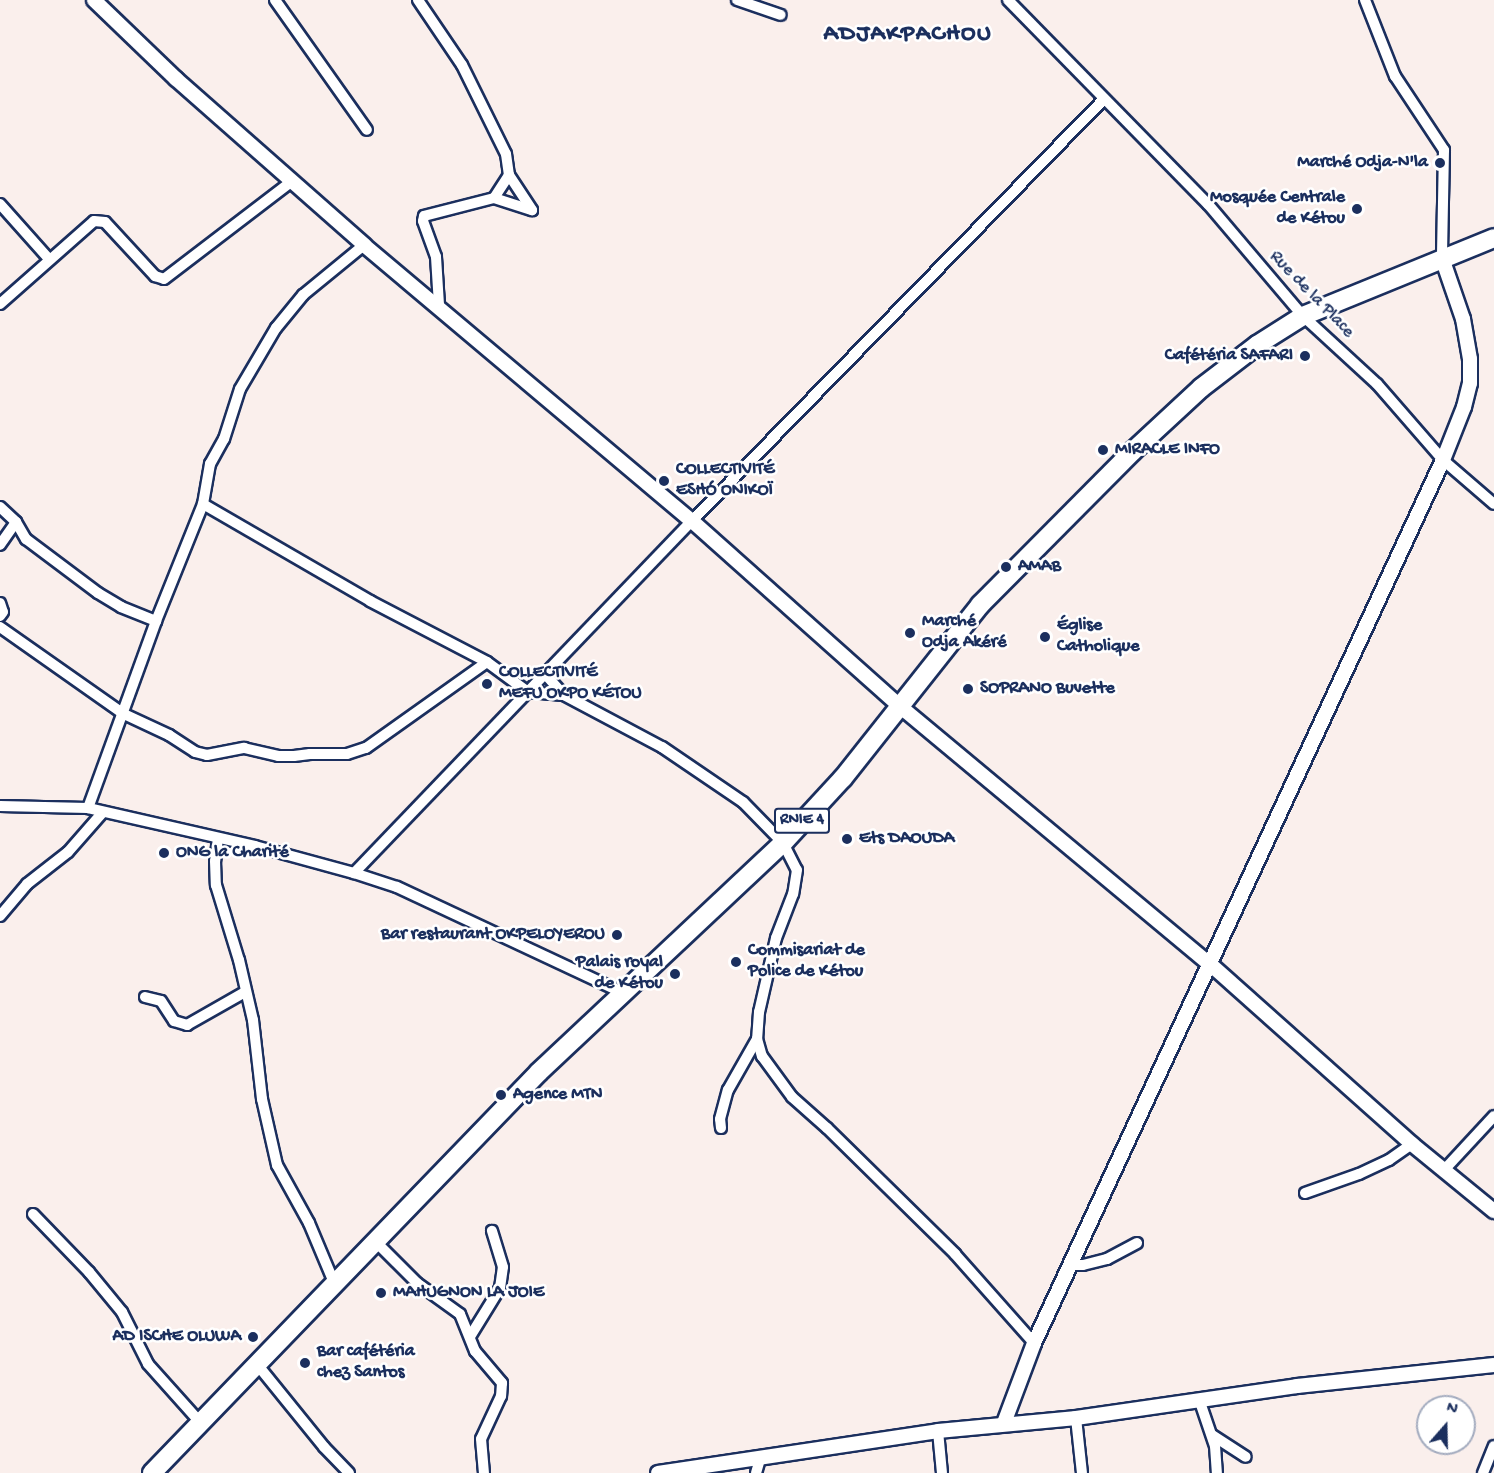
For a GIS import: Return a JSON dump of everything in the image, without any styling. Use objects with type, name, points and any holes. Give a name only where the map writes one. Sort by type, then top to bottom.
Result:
[{"type":"main road","name":"RNIE 4","points":[[152,1473],[256,1363],[335,1285],[472,1139],[621,992],[783,843],[843,777],[980,606],[1132,452],[1201,388],[1257,345],[1303,316],[1494,238]]},
{"type":"street","points":[[94,0],[176,80],[364,245],[439,305],[692,521],[901,707],[1210,964],[1412,1144],[1494,1211]]},
{"type":"street","points":[[275,0],[367,130]]},
{"type":"street","points":[[418,0],[462,65],[506,154],[509,174],[532,210],[494,198],[428,212],[424,216],[423,221],[436,257],[439,305]]},
{"type":"street","points":[[737,0],[781,15]]},
{"type":"street","name":"Rue de la Place","points":[[1008,0],[1103,100],[1208,204],[1303,316],[1377,384],[1443,460],[1494,504]]},
{"type":"street","points":[[1004,1424],[1034,1343],[1443,460],[1464,406],[1470,383],[1470,359],[1463,319],[1442,258],[1444,150],[1395,75],[1365,0]]},
{"type":"street","points":[[354,873],[692,521],[1103,100]]},
{"type":"street","points":[[494,198],[509,174]]},
{"type":"street","points":[[0,304],[49,259],[94,221],[99,220],[105,222],[155,276],[164,279],[292,181]]},
{"type":"street","points":[[0,204],[49,259]]},
{"type":"street","points":[[88,808],[156,621],[203,504],[210,464],[224,439],[240,389],[263,347],[303,295],[364,245]]},
{"type":"street","points":[[203,504],[370,601],[487,662],[528,692],[564,695]]},
{"type":"street","points":[[0,507],[16,522],[26,539],[98,593],[121,607],[156,621]]},
{"type":"street","points":[[0,544],[16,522]]},
{"type":"street","points":[[0,603],[3,612],[0,616]]},
{"type":"street","points":[[0,627],[124,714],[169,735],[195,752],[207,755],[244,748],[278,756],[347,754],[366,748],[396,730],[487,662]]},
{"type":"street","points":[[545,674],[564,695],[695,767],[743,802],[783,843],[797,870],[793,894],[776,938],[759,1012],[757,1039],[762,1056],[792,1097],[827,1128],[955,1254],[1034,1343]]},
{"type":"street","points":[[0,806],[88,808],[354,873],[397,887],[621,992]]},
{"type":"street","points":[[0,916],[27,884],[68,852],[103,812]]},
{"type":"street","points":[[218,838],[215,861],[216,885],[239,960],[253,1020],[262,1099],[276,1166],[309,1223],[335,1285]]},
{"type":"street","points":[[145,997],[160,1001],[174,1021],[187,1025],[245,992]]},
{"type":"street","points":[[721,1128],[720,1119],[728,1090],[757,1039]]},
{"type":"street","points":[[1445,1169],[1494,1116]]},
{"type":"street","points":[[1305,1193],[1359,1174],[1389,1160],[1412,1144]]},
{"type":"street","points":[[33,1214],[89,1272],[122,1312],[148,1364],[200,1421]]},
{"type":"street","points":[[471,1335],[500,1288],[503,1267],[492,1231]]},
{"type":"street","points":[[376,1242],[417,1283],[460,1314],[476,1351],[501,1383],[501,1396],[481,1440],[484,1473]]},
{"type":"street","points":[[1070,1265],[1083,1265],[1107,1259],[1137,1243]]},
{"type":"street","points":[[256,1363],[324,1447],[349,1473]]},
{"type":"street","points":[[658,1473],[758,1466],[938,1431],[1076,1418],[1200,1402],[1297,1386],[1494,1365]]},
{"type":"street","points":[[1200,1402],[1216,1451],[1217,1473]]},
{"type":"street","points":[[1076,1418],[1082,1473]]},
{"type":"street","points":[[938,1431],[942,1473]]},
{"type":"street","points":[[1210,1433],[1246,1457]]},
{"type":"street","points":[[1483,1473],[1494,1446]]},
{"type":"place","name":"Marché Odja-N'la","points":[[1440,163]]},
{"type":"place","name":"Mosquée Centrale de Kétou","points":[[1357,209]]},
{"type":"place","name":"Cafétéria SAFARI","points":[[1305,356]]},
{"type":"place","name":"MIRACLE INFO","points":[[1103,450]]},
{"type":"place","name":"COLLECTIVITÉ ESHÓ ONIKOÏ","points":[[664,481]]},
{"type":"place","name":"AMAB","points":[[1006,567]]},
{"type":"place","name":"Marché Odja Akéré","points":[[910,633]]},
{"type":"place","name":"Église Catholique","points":[[1045,637]]},
{"type":"place","name":"COLLECTIVITÉ MEFU OKPO KÉTOU","points":[[487,684]]},
{"type":"place","name":"SOPRANO Buvette","points":[[968,689]]},
{"type":"place","name":"Ets DAOUDA","points":[[847,839]]},
{"type":"place","name":"ONG la Charité","points":[[164,853]]},
{"type":"place","name":"Bar restaurant OKPELOYEROU","points":[[617,935]]},
{"type":"place","name":"Commisariat de Police de Kétou","points":[[736,962]]},
{"type":"place","name":"Palais royal de Kétou","points":[[675,974]]},
{"type":"place","name":"Agence MTN","points":[[501,1095]]},
{"type":"place","name":"MAHUGNON LA JOIE","points":[[381,1293]]},
{"type":"place","name":"AD ISCHE OLUWA","points":[[253,1337]]},
{"type":"place","name":"Bar cafétéria chez Santos","points":[[305,1363]]},
{"type":"district","name":"ADJAKPACHOU","points":[[908,35]]}]
